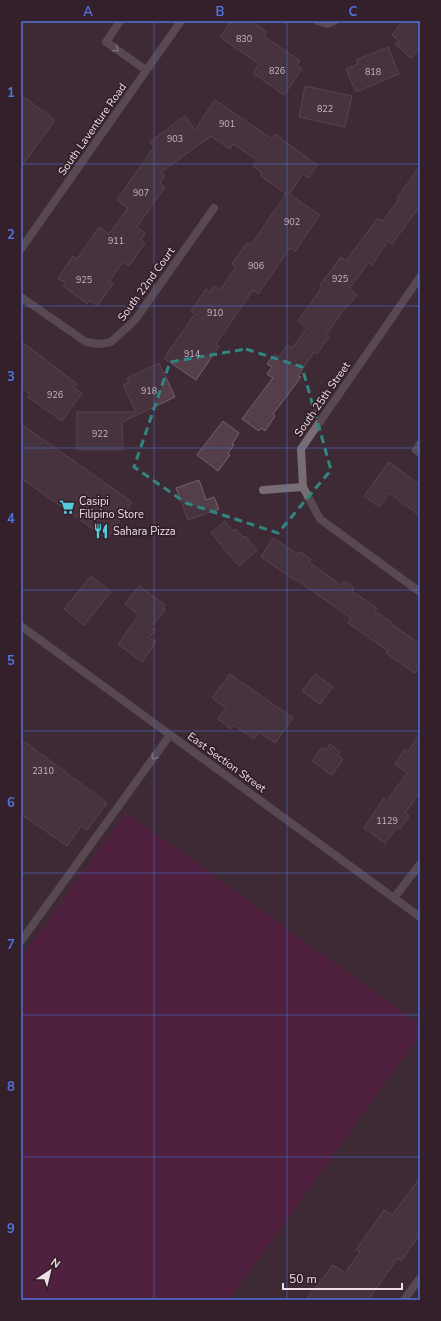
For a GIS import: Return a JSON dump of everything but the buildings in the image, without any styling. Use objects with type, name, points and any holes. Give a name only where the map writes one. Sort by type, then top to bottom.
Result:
[{"type":"street","points":[[120,21],[106,42],[146,70]]},
{"type":"street","name":"South Laventure Road","points":[[21,249],[181,21]]},
{"type":"street","points":[[318,21],[327,24],[334,21]]},
{"type":"street","name":"South 22nd Court","points":[[21,296],[86,342],[99,344],[111,342],[135,320],[214,208]]},
{"type":"street","name":"South 25th Street","points":[[420,277],[301,449],[303,487],[320,519],[420,592]]},
{"type":"street","points":[[420,444],[416,450],[420,453]]},
{"type":"street","points":[[263,490],[303,487]]},
{"type":"street","name":"East Section Street","points":[[21,626],[420,916]]},
{"type":"street","points":[[21,941],[170,734]]},
{"type":"street","points":[[394,898],[420,864]]},
{"type":"street","points":[[404,1300],[420,1278]]},
{"type":"highlighted area","points":[[246,349],[302,367],[331,470],[278,533],[186,503],[134,467],[170,362]]},
{"type":"shaded area","points":[[126,812],[420,1025],[420,1035],[229,1300],[21,1300],[21,958]]},
{"type":"place","name":"Casipi Filipino Store","points":[[67,507]]},
{"type":"place","name":"Sahara Pizza","points":[[101,531]]}]
